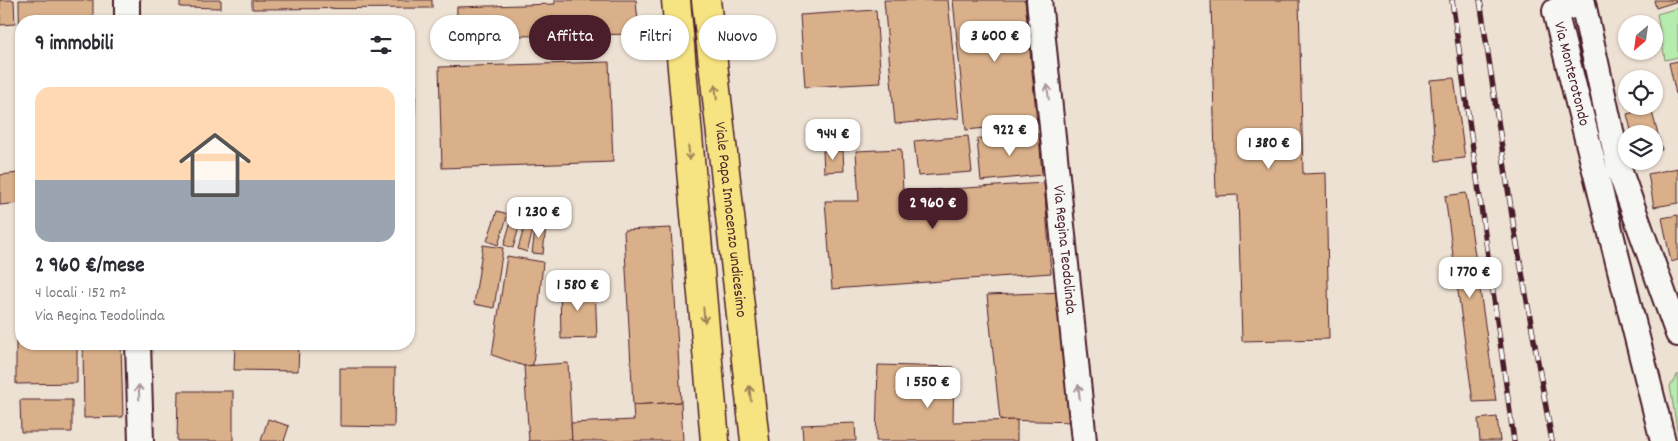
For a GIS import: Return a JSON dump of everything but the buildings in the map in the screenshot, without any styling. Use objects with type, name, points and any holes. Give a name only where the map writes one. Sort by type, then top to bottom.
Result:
[{"type":"main road","name":"Viale Papa Innocenzo undicesimo","points":[[676,0],[715,441]]},
{"type":"main road","name":"Viale Papa Innocenzo undicesimo","points":[[706,0],[755,441]]},
{"type":"street","points":[[126,0],[127,15]]},
{"type":"street","name":"Via Regina Teodolinda","points":[[1038,0],[1084,441]]},
{"type":"street","name":"Via Monterotondo","points":[[1663,441],[1555,11],[1583,3],[1620,172],[1678,334]]},
{"type":"street","points":[[138,350],[141,441]]},
{"type":"green space","points":[[1678,8],[1678,57],[1665,60],[1663,15],[1657,14]]},
{"type":"green space","points":[[1678,374],[1678,435],[1670,386]]},
{"type":"railway","points":[[1452,0],[1514,441]]},
{"type":"railway","points":[[1480,0],[1513,222],[1552,441]]}]
